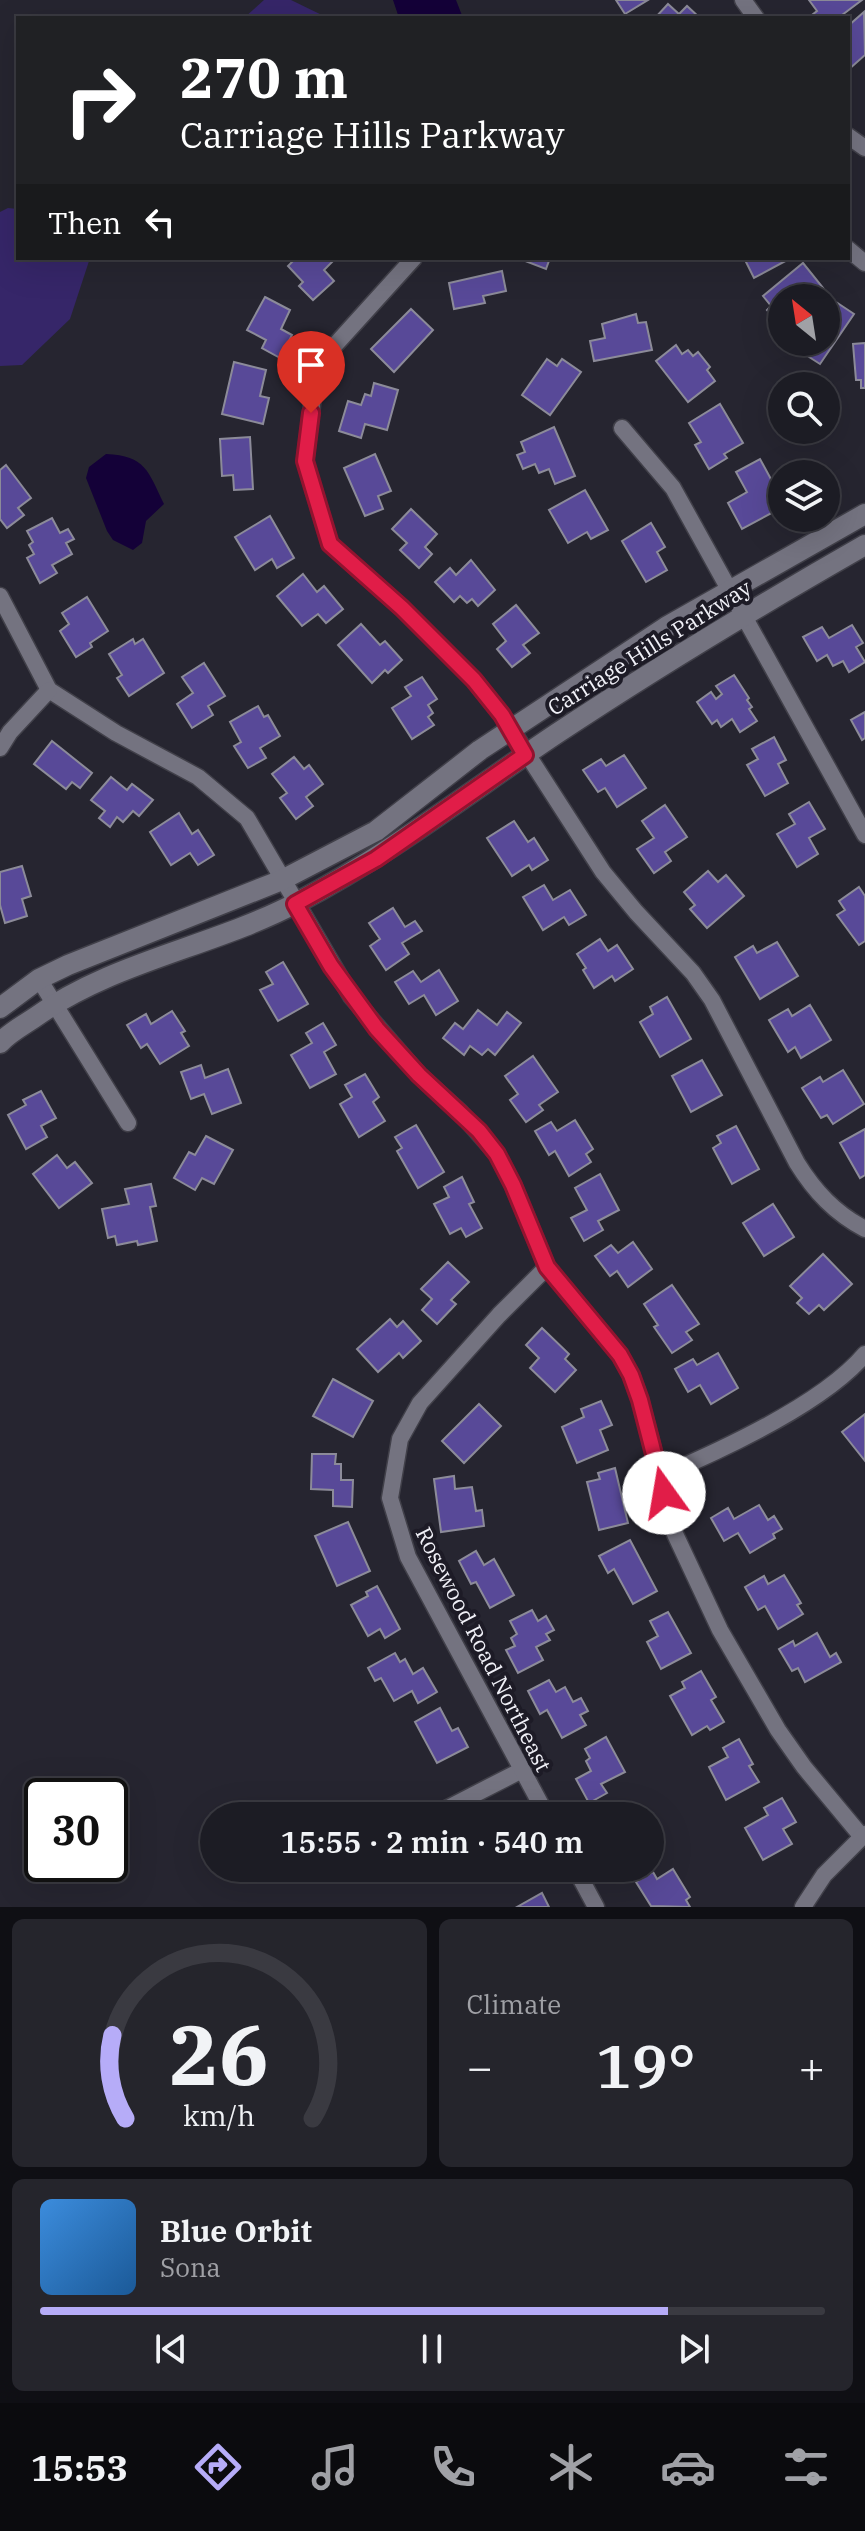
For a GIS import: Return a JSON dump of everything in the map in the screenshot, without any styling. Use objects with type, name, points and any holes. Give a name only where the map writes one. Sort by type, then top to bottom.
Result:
[{"type":"street","points":[[412,260],[317,365],[305,461],[330,544],[402,608],[474,680],[603,872],[693,973],[712,1000],[812,1187],[831,1207],[865,1229]]},
{"type":"street","points":[[622,428],[673,488],[865,835]]},
{"type":"street","name":"Carriage Hills Parkway","points":[[0,1008],[39,979],[135,936],[282,880],[376,831],[480,750],[666,627],[865,514]]},
{"type":"street","name":"Carriage Hills Parkway","points":[[0,1043],[54,1003],[94,982],[243,927],[295,904],[376,859],[638,679],[865,545]]},
{"type":"street","points":[[0,596],[49,690],[116,733],[198,777],[247,818],[344,986],[377,1029],[419,1075],[479,1131],[497,1154],[547,1267],[620,1355],[631,1375],[661,1476],[667,1510],[683,1557],[720,1630],[778,1730],[804,1767],[864,1836],[824,1875],[803,1907]]},
{"type":"street","points":[[0,748],[10,732],[49,690]]},
{"type":"street","points":[[39,979],[128,1123]]},
{"type":"street","name":"Rosewood Road Northeast","points":[[539,1802],[408,1557],[390,1498],[400,1439],[420,1403],[547,1267]]},
{"type":"street","points":[[661,1476],[710,1455],[799,1406],[850,1372],[865,1354]]},
{"type":"street","points":[[460,1802],[522,1770]]},
{"type":"street","points":[[583,1882],[596,1907]]},
{"type":"shaded area","points":[[264,0],[291,0],[324,16],[246,16]]},
{"type":"shaded area","points":[[393,0],[456,0],[462,16],[398,16]]},
{"type":"shaded area","points":[[16,209],[16,260],[89,260],[70,319],[22,365],[0,366],[0,212]]},
{"type":"shaded area","points":[[106,454],[130,458],[144,467],[164,504],[146,521],[142,543],[133,550],[113,540],[107,531],[86,478],[89,467]]},
{"type":"building","points":[[616,0],[648,0],[625,14]]},
{"type":"building","points":[[809,0],[862,0],[841,16],[811,16],[817,11]]},
{"type":"building","points":[[668,4],[679,14],[687,6],[698,16],[657,16]]},
{"type":"building","points":[[864,12],[865,55],[850,68],[850,24]]},
{"type":"building","points":[[294,260],[334,260],[324,270],[334,281],[313,300],[299,286],[303,282],[288,266]]},
{"type":"building","points":[[525,260],[549,260],[546,269]]},
{"type":"building","points":[[745,260],[787,260],[754,278]]},
{"type":"building","points":[[803,263],[820,284],[778,284]]},
{"type":"building","points":[[502,271],[506,291],[483,296],[485,303],[454,309],[449,283]]},
{"type":"building","points":[[265,297],[290,310],[281,329],[292,335],[280,358],[262,348],[266,340],[247,330]]},
{"type":"building","points":[[840,305],[854,314],[840,335]]},
{"type":"building","points":[[411,309],[433,330],[394,372],[371,349]]},
{"type":"building","points":[[636,314],[638,323],[646,322],[652,350],[594,361],[590,341],[605,338],[602,324]]},
{"type":"building","points":[[865,343],[865,388],[861,388],[861,380],[856,380],[853,344]]},
{"type":"building","points":[[676,345],[682,354],[688,350],[693,356],[698,352],[710,367],[707,370],[715,381],[688,402],[656,361]]},
{"type":"building","points":[[808,356],[825,356],[820,364]]},
{"type":"building","points":[[547,359],[557,366],[562,359],[581,372],[550,415],[522,395]]},
{"type":"building","points":[[234,362],[266,370],[260,396],[269,398],[263,424],[222,414]]},
{"type":"building","points":[[374,383],[398,390],[387,430],[365,424],[361,438],[339,431],[348,401],[361,405],[365,394],[371,396]]},
{"type":"building","points":[[720,404],[743,443],[724,454],[727,458],[709,469],[695,445],[701,442],[689,423]]},
{"type":"building","points":[[554,427],[575,476],[555,484],[549,469],[539,473],[535,464],[523,469],[517,455],[525,452],[521,442]]},
{"type":"building","points":[[250,437],[253,489],[234,490],[233,475],[222,476],[220,439]]},
{"type":"building","points":[[375,454],[391,491],[378,496],[383,509],[365,516],[344,468]]},
{"type":"building","points":[[760,459],[768,474],[768,515],[742,529],[728,503],[747,492],[736,472]]},
{"type":"building","points":[[6,465],[31,498],[18,508],[24,515],[7,528],[0,519],[0,470]]},
{"type":"building","points":[[585,490],[608,530],[591,539],[587,532],[568,543],[549,510]]},
{"type":"building","points":[[411,509],[437,534],[425,547],[432,554],[419,568],[400,550],[407,543],[392,529]]},
{"type":"building","points":[[270,516],[294,558],[277,568],[272,559],[255,570],[235,537]]},
{"type":"building","points":[[52,518],[60,533],[68,529],[74,539],[66,543],[72,554],[52,565],[57,573],[40,583],[27,558],[34,554],[29,545],[33,542],[27,531]]},
{"type":"building","points":[[651,523],[665,547],[657,552],[667,570],[646,582],[622,541]]},
{"type":"building","points":[[471,560],[495,590],[478,606],[472,599],[467,603],[460,596],[454,602],[435,582],[450,568],[456,575]]},
{"type":"building","points":[[303,574],[317,592],[324,586],[343,609],[326,623],[318,614],[302,626],[277,596]]},
{"type":"building","points":[[87,597],[108,631],[76,657],[60,631],[69,624],[62,613]]},
{"type":"building","points":[[516,605],[539,633],[523,645],[530,653],[512,667],[497,649],[506,641],[493,624]]},
{"type":"building","points":[[361,624],[380,645],[385,641],[402,660],[388,673],[385,670],[372,683],[338,645]]},
{"type":"building","points":[[852,625],[863,643],[856,647],[865,662],[849,672],[843,661],[833,666],[827,655],[817,661],[803,637],[822,627],[829,638]]},
{"type":"building","points":[[133,639],[135,644],[143,639],[164,673],[129,696],[117,678],[122,675],[109,654]]},
{"type":"building","points":[[204,663],[225,696],[208,706],[213,715],[192,728],[177,704],[193,693],[182,677]]},
{"type":"building","points":[[734,675],[749,698],[747,700],[752,707],[749,709],[757,721],[740,732],[732,719],[721,727],[717,720],[712,724],[697,702],[711,692],[716,699],[722,694],[716,686]]},
{"type":"building","points":[[422,677],[437,699],[428,705],[433,713],[428,717],[434,725],[412,739],[392,708],[411,696],[405,687]]},
{"type":"building","points":[[258,706],[264,717],[268,715],[280,736],[260,748],[266,758],[248,768],[234,746],[241,742],[230,722]]},
{"type":"building","points":[[865,712],[865,738],[862,740],[851,720]]},
{"type":"building","points":[[774,737],[786,760],[778,764],[788,783],[765,796],[747,765],[758,759],[752,749]]},
{"type":"building","points":[[52,741],[92,773],[80,788],[72,782],[66,789],[34,764]]},
{"type":"building","points":[[624,755],[646,788],[617,807],[605,788],[598,792],[583,770],[601,759],[606,766]]},
{"type":"building","points":[[294,757],[304,769],[309,765],[323,784],[306,797],[313,806],[296,819],[280,798],[287,793],[272,774]]},
{"type":"building","points":[[111,777],[127,790],[132,784],[153,800],[139,816],[133,811],[123,822],[117,817],[110,827],[99,818],[105,811],[91,800]]},
{"type":"building","points":[[809,802],[825,829],[809,838],[818,854],[797,867],[777,834],[795,824],[789,814]]},
{"type":"building","points":[[665,805],[687,837],[665,852],[671,861],[654,873],[637,849],[654,838],[642,821]]},
{"type":"building","points":[[179,813],[192,834],[198,830],[214,855],[198,865],[190,853],[171,865],[150,832]]},
{"type":"building","points":[[514,821],[528,842],[534,838],[548,860],[532,870],[529,865],[512,876],[487,838]]},
{"type":"building","points":[[22,866],[31,896],[22,899],[27,916],[5,923],[0,905],[0,872]]},
{"type":"building","points":[[708,871],[718,882],[726,875],[744,896],[707,928],[690,909],[695,905],[684,892]]},
{"type":"building","points":[[544,885],[553,900],[570,890],[586,915],[569,925],[564,917],[543,930],[523,897]]},
{"type":"building","points":[[859,887],[865,896],[865,941],[859,945],[837,915],[845,910],[839,901]]},
{"type":"building","points":[[393,908],[405,927],[415,921],[422,931],[402,943],[409,954],[386,970],[370,946],[380,939],[369,923]]},
{"type":"building","points":[[600,939],[608,951],[617,945],[633,969],[615,981],[612,976],[594,988],[577,954]]},
{"type":"building","points":[[777,942],[798,976],[760,999],[735,957],[753,946],[757,953]]},
{"type":"building","points":[[283,962],[308,1004],[278,1021],[260,990],[273,984],[266,972]]},
{"type":"building","points":[[439,970],[458,1001],[436,1015],[424,995],[409,1004],[395,982],[413,971],[421,982]]},
{"type":"building","points":[[667,997],[691,1039],[660,1057],[640,1022],[653,1014],[650,1007]]},
{"type":"building","points":[[810,1005],[831,1040],[801,1058],[795,1047],[788,1052],[769,1020],[788,1009],[792,1016]]},
{"type":"building","points":[[478,1010],[497,1025],[507,1012],[521,1023],[495,1055],[488,1049],[482,1055],[470,1046],[464,1055],[443,1038],[455,1023],[463,1029]]},
{"type":"building","points":[[172,1011],[185,1031],[181,1033],[189,1046],[160,1064],[147,1044],[141,1048],[127,1025],[146,1014],[151,1024]]},
{"type":"building","points":[[323,1023],[336,1045],[324,1052],[336,1074],[310,1088],[291,1055],[312,1043],[306,1033]]},
{"type":"building","points":[[533,1056],[558,1092],[539,1105],[543,1110],[526,1122],[510,1100],[518,1094],[505,1076]]},
{"type":"building","points":[[702,1060],[722,1095],[691,1112],[672,1076]]},
{"type":"building","points":[[201,1065],[205,1078],[228,1069],[241,1103],[212,1114],[204,1094],[191,1099],[181,1072]]},
{"type":"building","points":[[843,1070],[864,1104],[833,1124],[827,1115],[821,1118],[802,1088],[820,1077],[823,1082]]},
{"type":"building","points":[[365,1074],[379,1097],[373,1102],[385,1121],[359,1137],[340,1104],[352,1097],[345,1085]]},
{"type":"building","points":[[41,1091],[56,1118],[41,1126],[47,1137],[26,1149],[8,1115],[26,1105],[23,1100]]},
{"type":"building","points":[[575,1120],[593,1149],[586,1154],[591,1162],[569,1176],[555,1151],[549,1155],[535,1131],[551,1122],[557,1131]]},
{"type":"building","points":[[416,1125],[444,1172],[418,1188],[397,1151],[402,1148],[395,1137]]},
{"type":"building","points":[[736,1126],[759,1169],[732,1184],[713,1148],[721,1143],[717,1136]]},
{"type":"building","points":[[865,1129],[865,1175],[860,1178],[840,1143]]},
{"type":"building","points":[[206,1136],[233,1150],[214,1184],[202,1178],[195,1190],[174,1178],[189,1152],[195,1155]]},
{"type":"building","points":[[57,1155],[67,1168],[75,1162],[92,1183],[59,1208],[33,1174]]},
{"type":"building","points":[[600,1174],[619,1210],[598,1221],[603,1230],[584,1241],[571,1218],[587,1210],[575,1188]]},
{"type":"building","points":[[462,1177],[474,1202],[469,1204],[482,1228],[466,1237],[461,1228],[450,1234],[434,1204],[449,1197],[444,1187]]},
{"type":"building","points":[[151,1184],[156,1206],[150,1207],[157,1241],[117,1245],[115,1236],[108,1238],[102,1209],[129,1204],[125,1189]]},
{"type":"building","points":[[773,1204],[794,1237],[764,1256],[743,1223]]},
{"type":"building","points":[[633,1242],[652,1269],[628,1287],[617,1271],[610,1276],[595,1256],[611,1245],[618,1253]]},
{"type":"building","points":[[823,1254],[852,1284],[824,1310],[819,1305],[809,1314],[797,1303],[802,1298],[790,1286]]},
{"type":"building","points":[[448,1262],[469,1282],[451,1300],[456,1304],[437,1324],[422,1310],[432,1299],[421,1289]]},
{"type":"building","points":[[672,1285],[699,1324],[686,1332],[692,1340],[672,1353],[654,1327],[658,1325],[644,1304]]},
{"type":"building","points":[[390,1319],[397,1327],[403,1321],[421,1341],[403,1358],[399,1353],[378,1372],[357,1349]]},
{"type":"building","points":[[542,1328],[569,1354],[565,1359],[576,1370],[555,1392],[530,1368],[539,1358],[526,1345]]},
{"type":"building","points":[[718,1353],[738,1388],[711,1404],[700,1385],[688,1392],[675,1369],[693,1359],[697,1365]]},
{"type":"building","points":[[333,1379],[373,1401],[353,1437],[313,1416]]},
{"type":"building","points":[[601,1401],[612,1425],[600,1430],[608,1450],[577,1463],[562,1427],[584,1417],[581,1409]]},
{"type":"building","points":[[479,1404],[501,1426],[464,1463],[442,1441]]},
{"type":"building","points":[[865,1414],[865,1461],[842,1432]]},
{"type":"building","points":[[312,1454],[336,1454],[335,1464],[341,1464],[341,1480],[353,1480],[352,1507],[333,1506],[333,1490],[311,1489]]},
{"type":"building","points":[[615,1468],[628,1523],[599,1530],[587,1482],[600,1479],[598,1473]]},
{"type":"building","points":[[454,1476],[455,1489],[472,1487],[476,1511],[482,1510],[484,1526],[441,1532],[434,1479]]},
{"type":"building","points":[[759,1505],[768,1520],[774,1516],[782,1529],[773,1534],[775,1538],[750,1553],[738,1533],[724,1541],[711,1518],[728,1508],[734,1519]]},
{"type":"building","points":[[348,1522],[370,1571],[337,1586],[315,1536]]},
{"type":"building","points":[[630,1540],[657,1591],[633,1604],[614,1569],[608,1573],[599,1556]]},
{"type":"building","points":[[476,1551],[484,1565],[494,1559],[514,1595],[490,1608],[476,1582],[471,1584],[459,1561]]},
{"type":"building","points":[[784,1575],[801,1603],[797,1605],[803,1614],[778,1629],[765,1606],[758,1610],[745,1587],[764,1576],[768,1584]]},
{"type":"building","points":[[377,1586],[400,1629],[385,1638],[380,1629],[368,1636],[351,1605],[368,1596],[366,1592]]},
{"type":"building","points":[[532,1610],[538,1621],[546,1616],[554,1630],[546,1634],[550,1640],[536,1647],[543,1660],[518,1673],[506,1650],[515,1646],[511,1638],[517,1634],[510,1621]]},
{"type":"building","points":[[668,1612],[691,1653],[661,1669],[647,1642],[658,1636],[650,1621]]},
{"type":"building","points":[[817,1633],[830,1657],[836,1653],[841,1662],[805,1682],[798,1668],[792,1671],[779,1649],[793,1641],[795,1646]]},
{"type":"building","points":[[395,1653],[400,1662],[405,1659],[413,1674],[423,1668],[437,1692],[418,1703],[412,1691],[394,1701],[381,1678],[375,1681],[368,1668]]},
{"type":"building","points":[[701,1671],[716,1697],[711,1700],[724,1722],[710,1730],[707,1726],[692,1735],[670,1696],[685,1688],[682,1682]]},
{"type":"building","points":[[549,1680],[556,1692],[565,1687],[573,1702],[581,1698],[588,1711],[580,1715],[586,1725],[562,1738],[547,1710],[540,1714],[528,1691]]},
{"type":"building","points":[[440,1708],[452,1731],[458,1728],[468,1747],[437,1763],[415,1722]]},
{"type":"building","points":[[606,1737],[625,1772],[601,1784],[607,1793],[591,1802],[576,1779],[591,1771],[586,1761],[590,1758],[585,1749]]},
{"type":"building","points":[[739,1739],[759,1782],[726,1800],[709,1767],[728,1757],[723,1748]]},
{"type":"building","points":[[782,1798],[796,1822],[783,1829],[792,1844],[763,1860],[745,1828],[768,1815],[764,1808]]},
{"type":"building","points":[[673,1869],[690,1897],[686,1900],[690,1907],[651,1906],[636,1882],[664,1882],[664,1875]]},
{"type":"building","points":[[542,1893],[549,1907],[517,1907]]},
{"type":"route","points":[[311,413],[305,461],[330,544],[402,608],[474,680],[502,715],[525,755],[376,859],[295,904],[331,966],[377,1029],[419,1075],[479,1131],[497,1154],[547,1267],[620,1355],[631,1375],[664,1493]]}]
